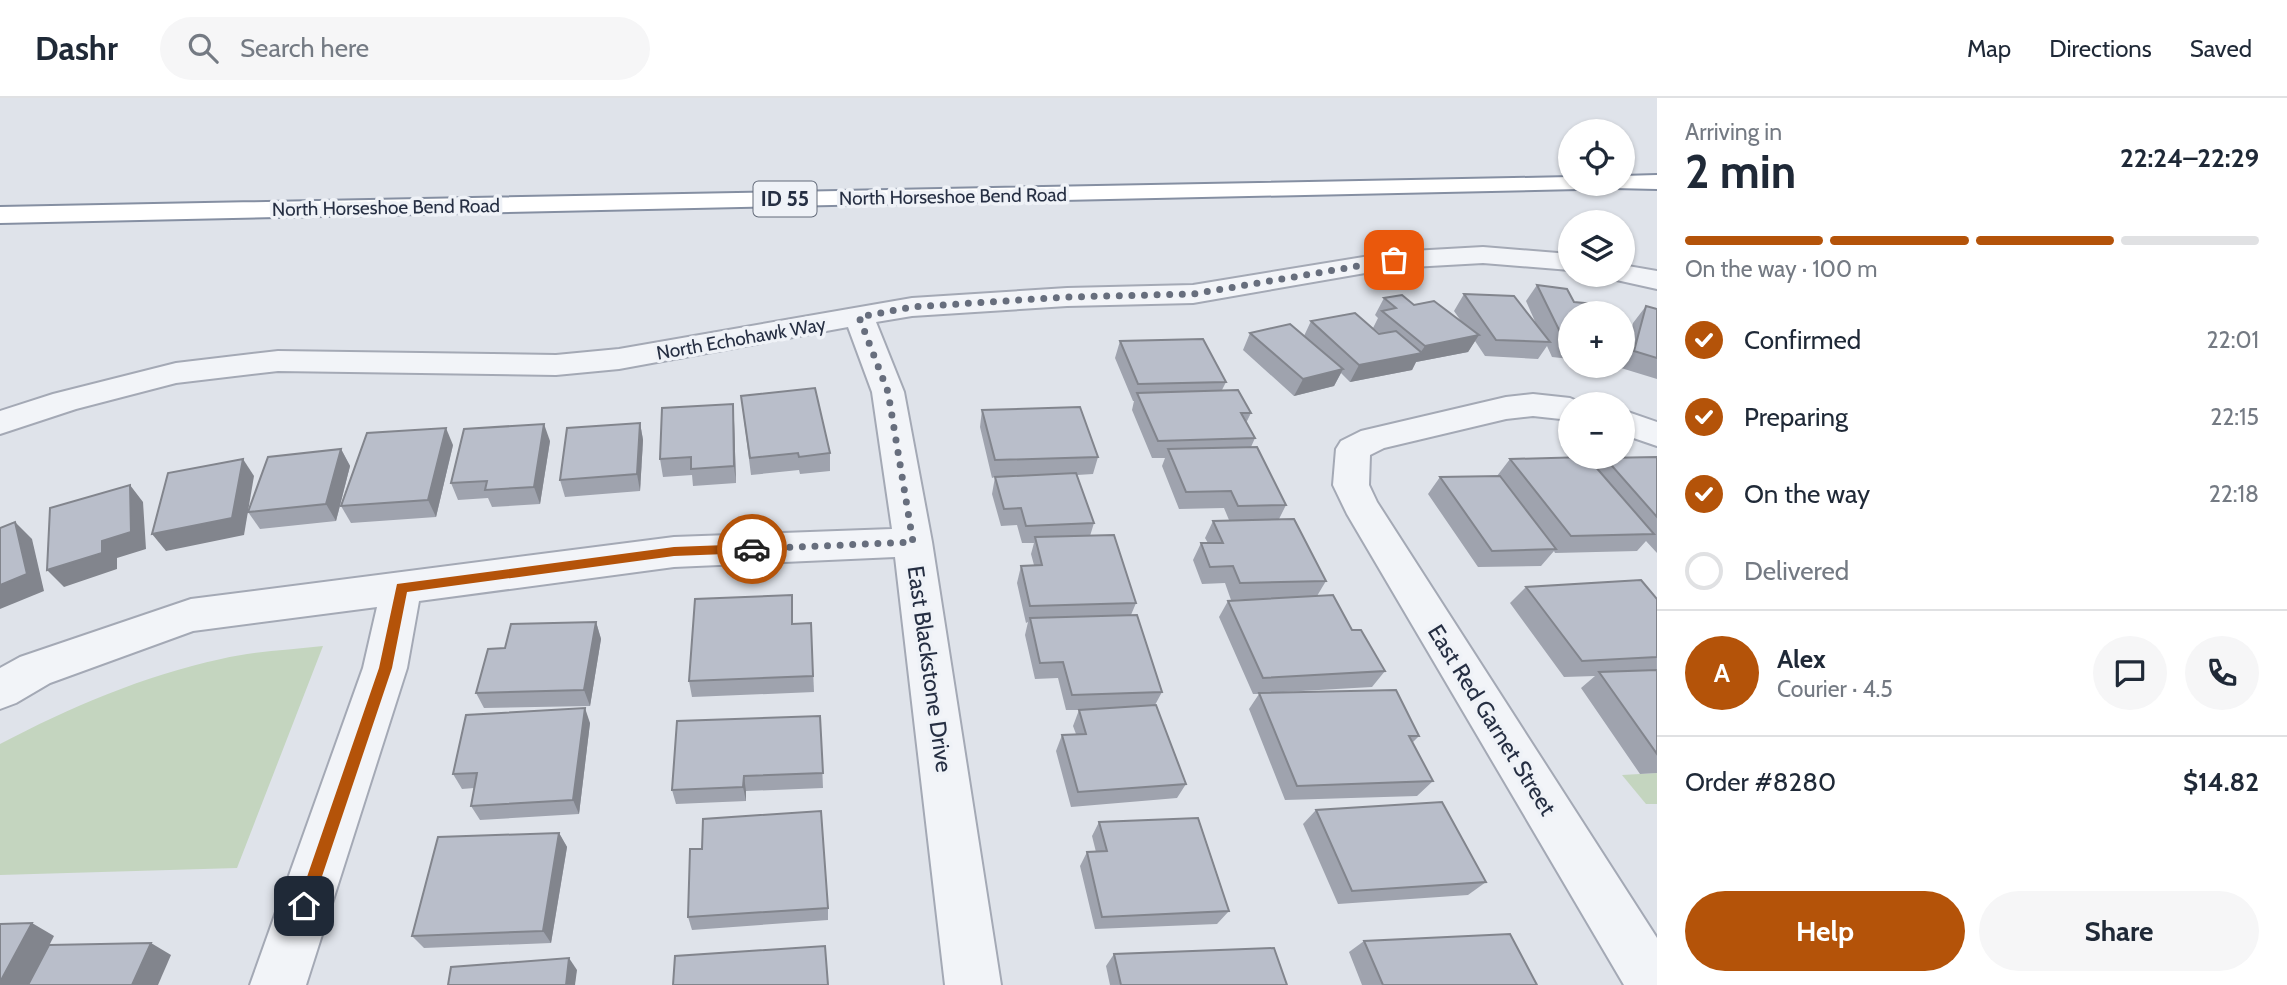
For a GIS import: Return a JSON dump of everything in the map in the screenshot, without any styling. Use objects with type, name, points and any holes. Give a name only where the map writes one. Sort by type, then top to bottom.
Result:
[{"type":"highway","points":[[1635,183],[1657,182]]},
{"type":"highway","name":"North Horseshoe Bend Road","points":[[0,215],[1558,184]]},
{"type":"street","name":"North Echohawk Way","points":[[0,423],[65,401],[176,373],[278,361],[556,365],[619,359],[925,306],[1067,297],[1193,294],[1394,260],[1483,256],[1558,261]]},
{"type":"street","points":[[1635,276],[1657,280]]},
{"type":"street","name":"East Blackstone Drive","points":[[859,317],[888,392],[913,542],[973,985]]},
{"type":"street","name":"East Red Garnet Street","points":[[1558,408],[1533,405],[1506,408],[1373,439],[1353,449],[1351,485],[1360,505],[1655,985]]},
{"type":"street","points":[[1635,426],[1657,435]]},
{"type":"street","points":[[0,690],[35,670],[191,615],[674,552],[913,542]]},
{"type":"street","points":[[278,985],[385,668],[401,588]]},
{"type":"green space","points":[[323,646],[237,868],[0,875],[0,744],[81,705],[164,674],[233,656]]},
{"type":"green space","points":[[1657,773],[1657,804],[1646,804],[1622,775]]},
{"type":"building","points":[[1537,285],[1567,289],[1573,301],[1558,301],[1558,328]]},
{"type":"building","points":[[1464,294],[1514,296],[1550,342],[1496,340]]},
{"type":"building","points":[[1402,295],[1414,305],[1434,301],[1479,335],[1425,346],[1382,311],[1396,308],[1384,298]]},
{"type":"building","points":[[1646,306],[1657,309],[1657,358],[1635,351]]},
{"type":"building","points":[[1355,313],[1379,334],[1396,331],[1422,353],[1359,365],[1311,321]]},
{"type":"building","points":[[1290,324],[1343,369],[1303,379],[1250,333]]},
{"type":"building","points":[[1203,339],[1226,382],[1138,384],[1120,341]]},
{"type":"building","points":[[815,388],[830,453],[750,458],[741,396]]},
{"type":"building","points":[[1238,390],[1251,413],[1241,413],[1255,438],[1158,441],[1137,393]]},
{"type":"building","points":[[733,404],[734,466],[691,469],[691,457],[660,459],[662,408]]},
{"type":"building","points":[[1080,407],[1098,457],[995,460],[982,410]]},
{"type":"building","points":[[640,423],[637,474],[560,480],[567,428]]},
{"type":"building","points":[[544,424],[534,487],[485,490],[487,481],[451,483],[464,429]]},
{"type":"building","points":[[446,428],[428,500],[341,506],[367,433]]},
{"type":"building","points":[[1257,447],[1286,505],[1238,506],[1231,491],[1186,492],[1168,449]]},
{"type":"building","points":[[341,449],[326,504],[248,512],[268,457]]},
{"type":"building","points":[[1635,457],[1657,457],[1657,517],[1615,469],[1635,469]]},
{"type":"building","points":[[1558,458],[1558,469],[1597,469],[1654,534],[1571,536],[1510,459]]},
{"type":"building","points":[[243,459],[232,518],[152,534],[168,473]]},
{"type":"building","points":[[1076,473],[1094,523],[1026,526],[1021,508],[1004,509],[995,477]]},
{"type":"building","points":[[1500,476],[1556,549],[1492,551],[1440,477]]},
{"type":"building","points":[[130,485],[131,532],[102,541],[102,553],[47,570],[50,508]]},
{"type":"building","points":[[1294,519],[1326,581],[1240,583],[1233,566],[1210,567],[1201,543],[1223,543],[1213,521]]},
{"type":"building","points":[[15,522],[27,574],[0,585],[0,528]]},
{"type":"building","points":[[1114,535],[1136,603],[1030,606],[1021,566],[1042,565],[1035,537]]},
{"type":"building","points":[[1641,580],[1657,599],[1657,657],[1582,661],[1526,587]]},
{"type":"building","points":[[792,595],[792,624],[811,623],[813,676],[689,681],[695,599]]},
{"type":"building","points":[[1333,595],[1352,630],[1361,630],[1385,671],[1263,678],[1228,601]]},
{"type":"building","points":[[1137,615],[1162,692],[1072,695],[1063,662],[1040,663],[1030,618]]},
{"type":"building","points":[[596,622],[584,690],[476,693],[488,649],[505,648],[511,624]]},
{"type":"building","points":[[1657,670],[1657,754],[1599,672]]},
{"type":"building","points":[[1396,690],[1419,736],[1409,736],[1433,781],[1297,786],[1259,693]]},
{"type":"building","points":[[1156,705],[1186,784],[1078,792],[1062,735],[1086,734],[1079,710]]},
{"type":"building","points":[[585,708],[573,800],[471,806],[477,773],[453,774],[466,715]]},
{"type":"building","points":[[820,716],[823,773],[744,776],[743,787],[672,790],[677,721]]},
{"type":"building","points":[[1442,802],[1486,882],[1352,891],[1316,810]]},
{"type":"building","points":[[821,811],[828,908],[688,917],[690,849],[702,849],[703,819]]},
{"type":"building","points":[[1198,818],[1229,911],[1102,917],[1087,852],[1107,851],[1099,822]]},
{"type":"building","points":[[559,833],[543,931],[412,936],[438,837]]},
{"type":"building","points":[[32,923],[0,982],[0,924]]},
{"type":"building","points":[[1510,934],[1537,985],[1383,985],[1364,941]]},
{"type":"building","points":[[151,943],[132,985],[28,985],[49,945]]},
{"type":"building","points":[[825,946],[828,985],[673,985],[675,956]]},
{"type":"building","points":[[1274,948],[1287,985],[1121,985],[1114,954]]},
{"type":"building","points":[[569,958],[566,985],[448,985],[451,967]]},
{"type":"way so far","points":[[752,549],[913,542],[888,392],[859,317],[912,307],[1067,297],[1193,294],[1394,260]]},
{"type":"route","points":[[304,906],[385,668],[401,588],[674,552],[752,549]]}]
